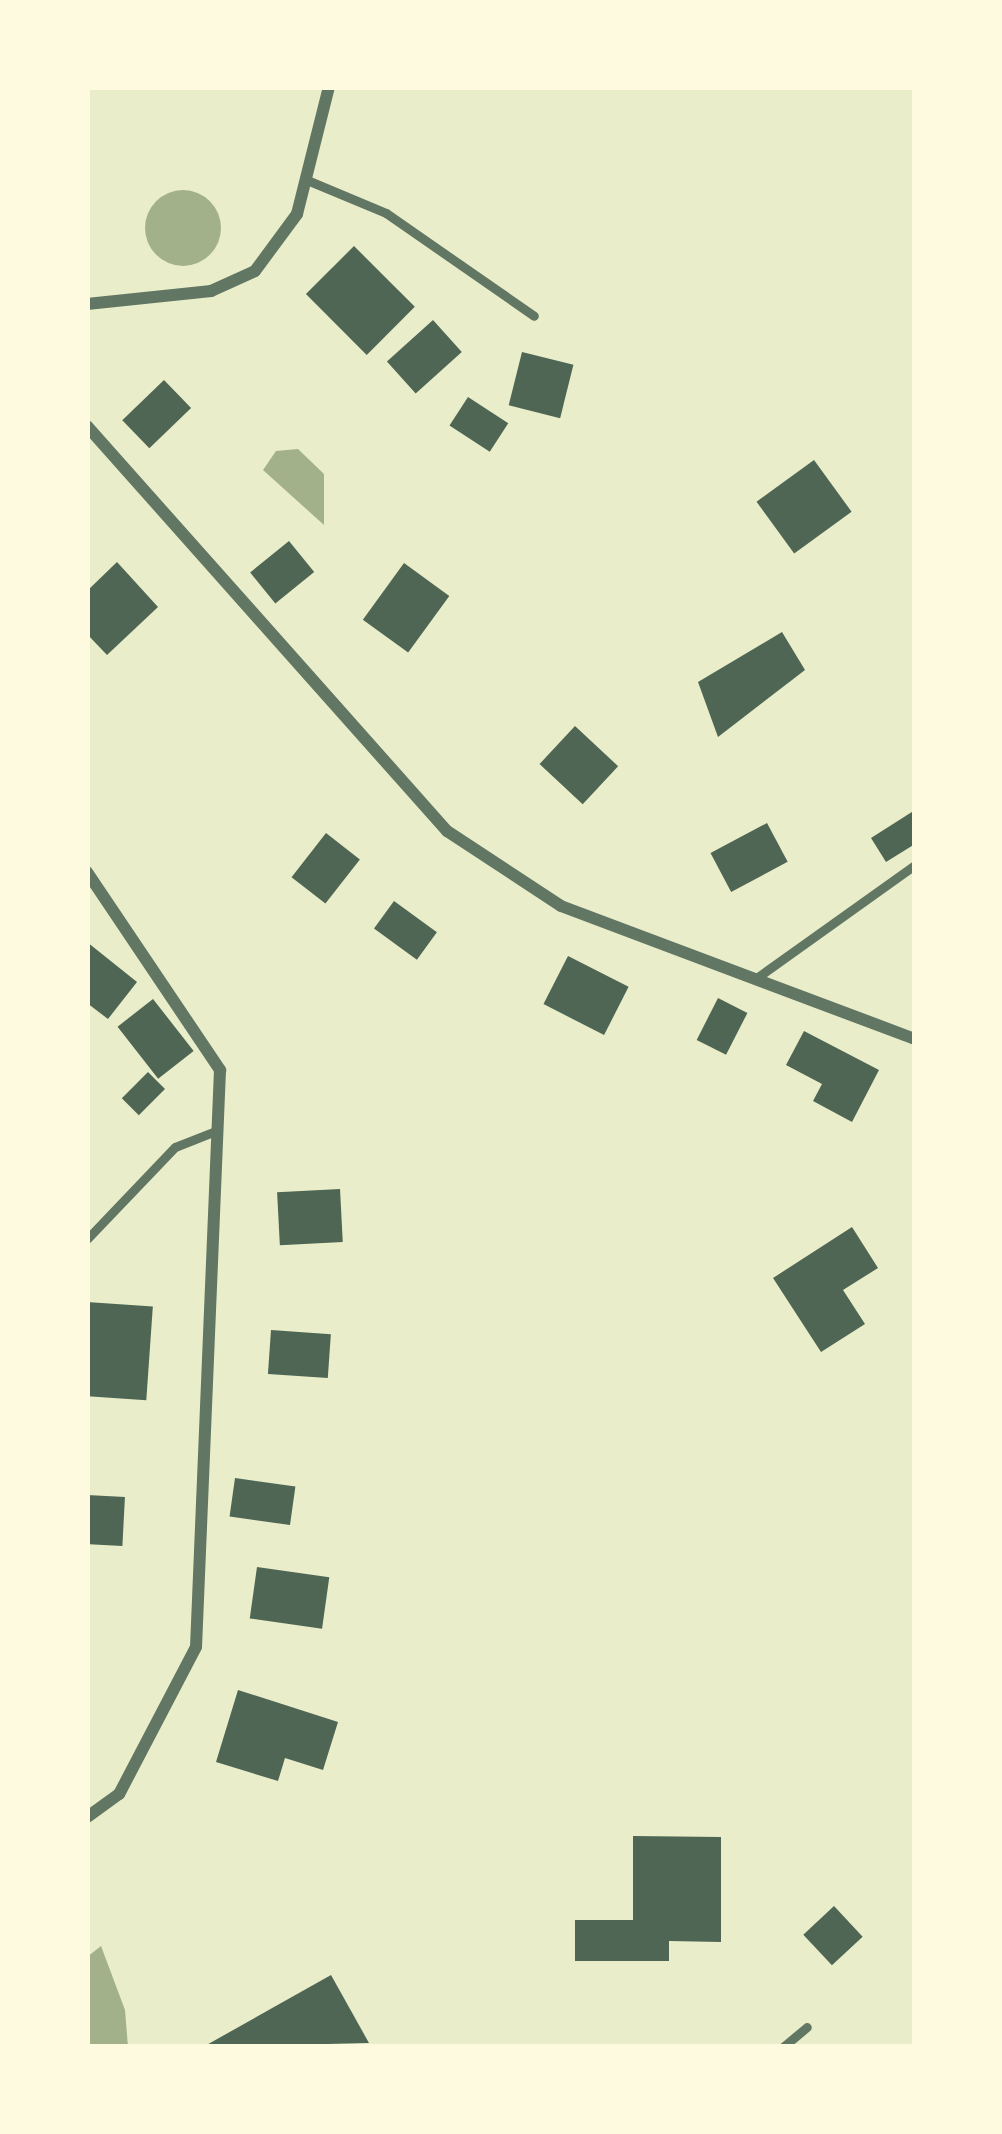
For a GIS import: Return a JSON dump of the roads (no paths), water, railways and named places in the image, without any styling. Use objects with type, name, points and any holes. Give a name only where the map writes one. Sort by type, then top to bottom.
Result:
[{"type":"street","points":[[87,304],[211,291],[255,271],[307,180],[329,87]]},
{"type":"street","points":[[87,426],[447,831],[561,906],[915,1039]]},
{"type":"street","points":[[87,872],[220,1070],[196,1647],[119,1794],[87,1817]]},
{"type":"lane","points":[[307,180],[386,213],[534,316]]},
{"type":"lane","points":[[755,979],[915,865]]},
{"type":"lane","points":[[87,1239],[175,1147],[218,1130]]},
{"type":"lane","points":[[783,2047],[807,2027]]}]
